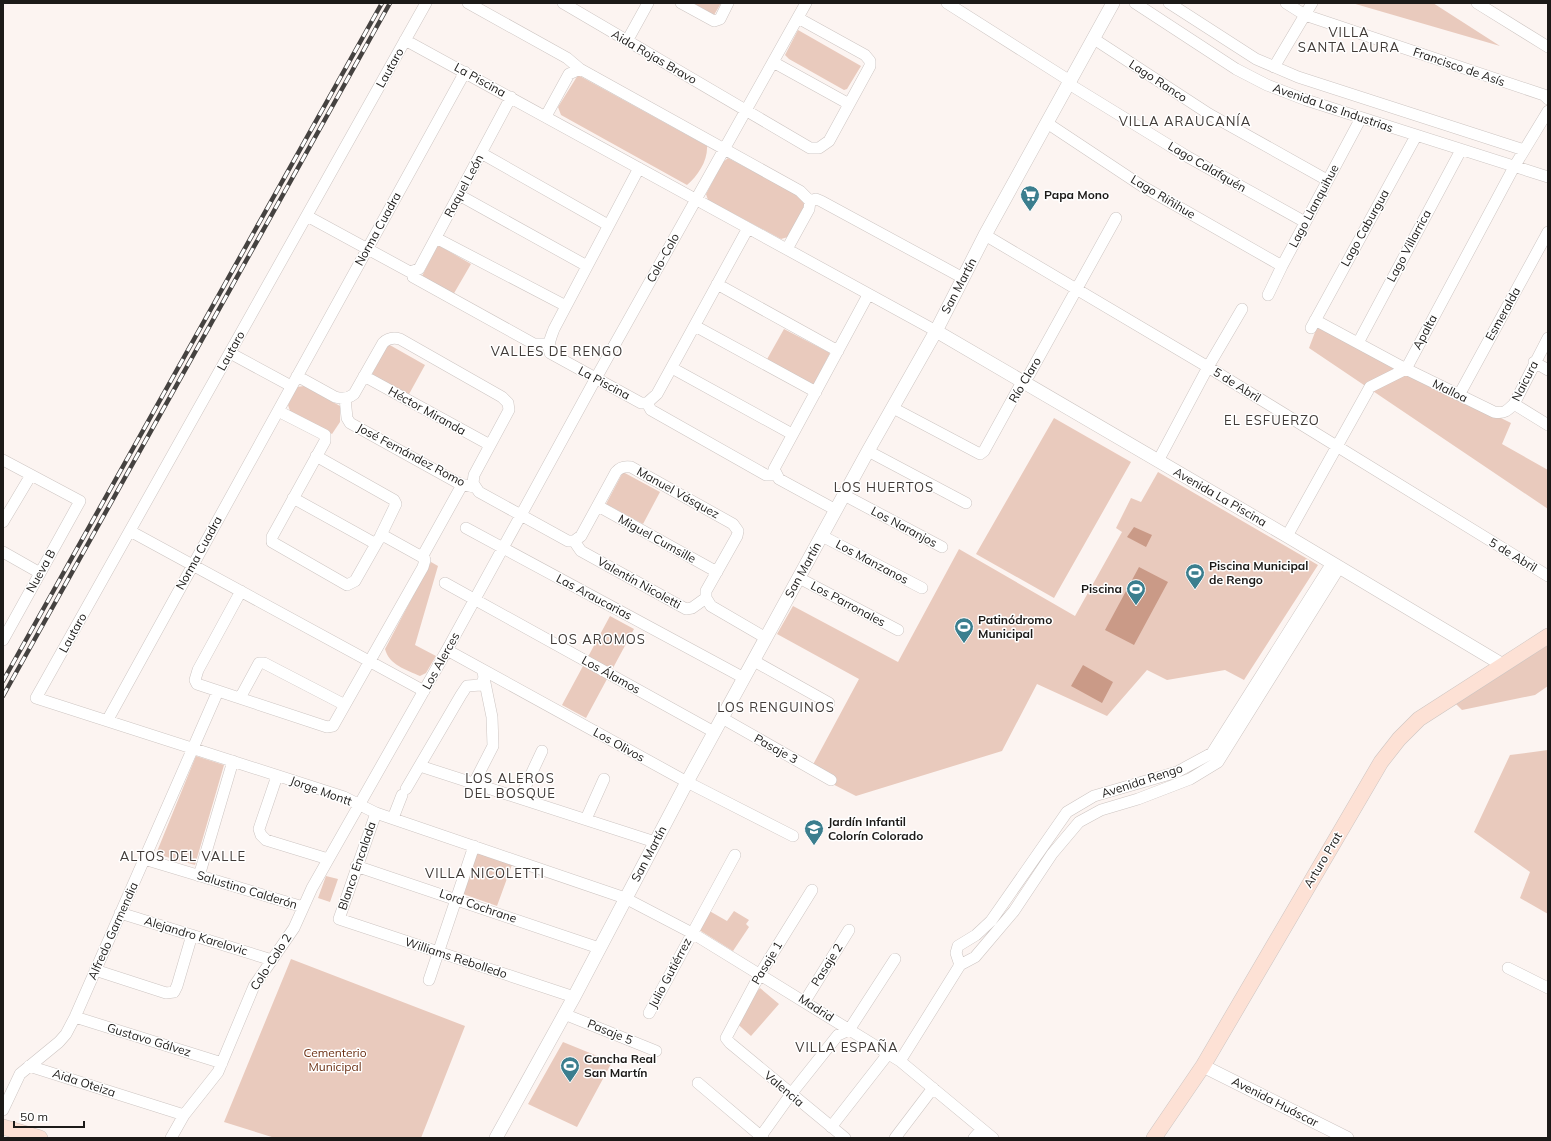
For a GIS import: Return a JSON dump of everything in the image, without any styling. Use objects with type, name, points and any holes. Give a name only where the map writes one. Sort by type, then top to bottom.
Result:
[{"type":"main road","name":"Arturo Prat","points":[[1154,1138],[1203,1066],[1381,762],[1399,739],[1419,719],[1548,636]]},
{"type":"main road","points":[[3,1127],[40,1138]]},
{"type":"street","name":"Lautaro","points":[[36,698],[426,3]]},
{"type":"street","points":[[468,3],[567,58],[580,69],[800,191],[810,201]]},
{"type":"street","name":"Aida Rojas Bravo","points":[[563,3],[814,149],[825,145],[829,141],[849,104]]},
{"type":"street","points":[[627,41],[648,3]]},
{"type":"street","points":[[681,3],[714,21],[720,18],[728,3]]},
{"type":"street","name":"Colo-Colo","points":[[521,515],[806,3]]},
{"type":"street","name":"Lago Calafquén","points":[[947,3],[1188,158],[1305,222]]},
{"type":"street","name":"San Martín","points":[[496,1138],[574,997],[686,782],[754,661],[868,451],[936,331],[985,236],[1113,3]]},
{"type":"street","name":"Avenida Las Industrias","points":[[1134,3],[1253,78],[1300,98],[1548,177]]},
{"type":"street","name":"Avenida Las Industrias","points":[[1170,3],[1249,55],[1298,77],[1524,150]]},
{"type":"street","name":"Francisco de Asís","points":[[1286,3],[1305,15],[1546,97]]},
{"type":"street","points":[[1274,67],[1312,3]]},
{"type":"street","points":[[1477,3],[1548,47]]},
{"type":"street","points":[[773,62],[849,104],[870,66],[870,61],[865,55],[798,18]]},
{"type":"street","name":"Lago Ranco","points":[[1094,39],[1209,114],[1327,180]]},
{"type":"street","name":"La Piscina","points":[[405,40],[936,331]]},
{"type":"street","points":[[546,116],[569,74],[580,69]]},
{"type":"street","name":"Norma Cuadra","points":[[107,721],[465,72]]},
{"type":"street","name":"Raquel León","points":[[414,271],[419,269],[511,97]]},
{"type":"street","name":"Apalta","points":[[1406,369],[1514,167],[1548,112]]},
{"type":"street","name":"Lago Llanquihue","points":[[1268,294],[1361,118]]},
{"type":"street","name":"Lago Riñihue","points":[[1047,123],[1142,186],[1282,266]]},
{"type":"street","name":"Lago Caburgua","points":[[1406,369],[1358,343],[1313,324],[1416,136]]},
{"type":"street","name":"Lago Villarrica","points":[[1358,343],[1461,150]]},
{"type":"street","points":[[481,153],[608,225]]},
{"type":"street","points":[[307,216],[410,272],[414,271],[413,277],[534,344],[549,344],[554,329],[639,168]]},
{"type":"street","points":[[459,195],[587,266]]},
{"type":"street","points":[[810,201],[816,199],[821,201],[963,278]]},
{"type":"street","points":[[787,249],[809,209],[810,201]]},
{"type":"street","name":"Río Claro","points":[[893,408],[980,454],[984,451],[1022,382],[1029,376],[1116,218]]},
{"type":"street","points":[[647,403],[657,394],[748,228]]},
{"type":"street","name":"Esmeralda","points":[[1459,395],[1548,232]]},
{"type":"street","name":"5 de Abril","points":[[985,236],[1208,367],[1548,576]]},
{"type":"street","points":[[436,238],[566,306]]},
{"type":"street","points":[[717,284],[838,351]]},
{"type":"street","points":[[775,475],[774,469],[792,434],[868,295]]},
{"type":"street","points":[[1158,461],[1208,367],[1242,309]]},
{"type":"street","points":[[695,326],[816,392]]},
{"type":"street","name":"Avenida La Piscina","points":[[936,331],[1287,536],[1503,665]]},
{"type":"street","points":[[297,376],[335,397],[345,398],[354,394],[385,341],[394,338],[400,339],[507,401],[509,407],[508,413],[474,475],[474,487],[479,492],[565,540],[574,541]]},
{"type":"street","name":"Naicura","points":[[1494,412],[1506,412],[1514,404],[1534,362],[1548,338]]},
{"type":"street","name":"La Piscina","points":[[549,344],[550,353],[641,403],[647,403],[650,410],[766,475],[775,475],[779,479],[836,510]]},
{"type":"street","points":[[230,353],[291,386]]},
{"type":"street","points":[[1534,362],[1548,370]]},
{"type":"street","points":[[672,368],[792,434]]},
{"type":"street","points":[[1287,536],[1370,387],[1406,369]]},
{"type":"street","name":"Malloa","points":[[1406,369],[1494,412]]},
{"type":"street","name":"Héctor Miranda","points":[[364,376],[490,446]]},
{"type":"street","name":"José Fernández Romo","points":[[345,398],[346,418],[350,423],[462,485],[474,487]]},
{"type":"street","points":[[1514,404],[1548,424]]},
{"type":"street","points":[[278,411],[325,435],[325,441],[316,456],[272,537],[272,542],[348,585],[355,581],[396,504],[394,500],[316,456]]},
{"type":"street","points":[[868,451],[966,503]]},
{"type":"street","points":[[3,460],[31,475],[3,522]]},
{"type":"street","name":"Manuel Vásquez","points":[[574,541],[581,536],[618,470],[626,466],[631,467],[735,526],[737,536],[706,591],[706,598]]},
{"type":"street","name":"Nueva B","points":[[3,640],[7,622],[40,573],[80,501],[31,475]]},
{"type":"street","points":[[422,557],[462,485]]},
{"type":"street","name":"Los Naranjos","points":[[844,495],[942,547]]},
{"type":"street","points":[[241,591],[198,670],[195,680],[197,684],[327,727],[333,726],[423,567],[425,560],[386,537],[378,540],[293,498]]},
{"type":"street","name":"Miguel Cumsille","points":[[598,506],[717,572]]},
{"type":"street","name":"Los Alerces","points":[[358,805],[424,691],[521,515]]},
{"type":"street","name":"Las Araucarias","points":[[466,528],[744,678]]},
{"type":"street","points":[[130,531],[424,691]]},
{"type":"street","name":"Los Manzanos","points":[[822,536],[922,588]]},
{"type":"street","name":"Valentín Nicoletti","points":[[574,541],[581,551],[686,609],[692,608],[706,598]]},
{"type":"street","points":[[3,552],[40,573]]},
{"type":"street","name":"Avenida Rengo","points":[[960,965],[956,953],[958,946],[976,935],[991,921],[1067,812],[1094,796],[1177,772],[1212,752],[1335,565]]},
{"type":"street","name":"Avenida Rengo","points":[[900,1060],[960,965],[975,957],[1014,911],[1052,854],[1079,822],[1101,810],[1138,799],[1190,779],[1218,762],[1335,565]]},
{"type":"street","name":"Los Parronales","points":[[799,578],[898,630]]},
{"type":"street","name":"Los Álamos","points":[[444,583],[714,732]]},
{"type":"street","points":[[706,598],[711,606],[766,638]]},
{"type":"street","name":"Los Olivos","points":[[447,650],[484,674],[686,782],[793,836]]},
{"type":"street","points":[[754,661],[829,703]]},
{"type":"street","points":[[240,698],[259,663],[264,663],[344,705]]},
{"type":"street","points":[[392,818],[404,792],[454,706],[467,686],[481,685],[484,674]]},
{"type":"street","points":[[474,783],[493,746],[492,717],[484,674]]},
{"type":"street","name":"Alfredo Garmendia","points":[[3,1110],[17,1079],[29,1066],[50,1050],[66,1034],[75,1017],[218,691]]},
{"type":"street","name":"Jorge Montt","points":[[36,698],[344,797],[376,813],[625,898]]},
{"type":"street","name":"Pasaje 3","points":[[722,718],[831,780]]},
{"type":"street","points":[[520,798],[542,751]]},
{"type":"street","points":[[199,876],[233,761]]},
{"type":"street","points":[[420,766],[655,842]]},
{"type":"street","points":[[276,776],[260,829],[262,837],[266,840],[328,859]]},
{"type":"street","points":[[586,819],[604,779]]},
{"type":"street","name":"Colo-Colo 2","points":[[171,1138],[184,1115],[212,1080],[222,1063],[250,994],[294,928],[303,907],[358,805]]},
{"type":"street","name":"Blanco Encalada","points":[[339,919],[356,866],[376,813]]},
{"type":"street","points":[[429,980],[474,846]]},
{"type":"street","name":"Julio Gutiérrez","points":[[649,1013],[735,855]]},
{"type":"street","name":"Salustino Calderón","points":[[144,859],[303,907]]},
{"type":"street","name":"Lord Cochrane","points":[[356,866],[599,948]]},
{"type":"street","name":"Pasaje 1","points":[[726,1038],[760,974],[812,890]]},
{"type":"street","name":"Madrid","points":[[625,898],[692,933],[900,1060],[993,1138]]},
{"type":"street","name":"Alejandro Karelovic","points":[[120,913],[272,960]]},
{"type":"street","name":"Williams Rebolledo","points":[[339,919],[574,997]]},
{"type":"street","name":"Pasaje 2","points":[[805,1001],[849,930]]},
{"type":"street","points":[[95,970],[166,993],[174,992],[192,935]]},
{"type":"street","points":[[698,1083],[762,1137],[790,1094],[838,1035],[849,1030],[895,959]]},
{"type":"street","points":[[1508,968],[1548,988]]},
{"type":"street","name":"Pasaje 5","points":[[564,1014],[656,1051]]},
{"type":"street","name":"Gustavo Gálvez","points":[[75,1017],[222,1063]]},
{"type":"street","name":"Valencia","points":[[726,1038],[790,1094],[845,1138]]},
{"type":"street","points":[[831,1127],[888,1054]]},
{"type":"street","name":"Aida Oteiza","points":[[29,1066],[184,1115]]},
{"type":"street","name":"Avenida Huáscar","points":[[1203,1066],[1347,1138]]},
{"type":"street","points":[[895,1138],[933,1088]]},
{"type":"street","points":[[974,1138],[982,1129]]},
{"type":"green space","points":[[693,3],[721,3],[714,15]]},
{"type":"green space","points":[[1352,3],[1433,3],[1500,46]]},
{"type":"green space","points":[[798,30],[861,66],[847,89],[844,90],[789,59],[785,55]]},
{"type":"green space","points":[[578,75],[707,146],[706,157],[702,167],[695,177],[687,185],[561,115],[558,107]]},
{"type":"green space","points":[[728,158],[801,197],[805,206],[788,237],[781,239],[708,200],[706,194],[723,162]]},
{"type":"green space","points":[[438,245],[471,264],[453,295],[421,278]]},
{"type":"green space","points":[[1317,327],[1511,423],[1502,444],[1548,470],[1548,509],[1309,348]]},
{"type":"green space","points":[[784,329],[830,353],[813,386],[766,361]]},
{"type":"green space","points":[[388,344],[425,365],[408,396],[371,376]]},
{"type":"green space","points":[[304,386],[340,406],[340,422],[332,434],[290,411],[288,405],[297,387]]},
{"type":"green space","points":[[1054,418],[1131,462],[1054,598],[976,554]]},
{"type":"green space","points":[[623,472],[660,492],[643,524],[606,504]]},
{"type":"green space","points":[[1158,472],[1318,565],[1244,680],[1225,670],[1167,680],[1147,670],[1107,716],[1037,684],[1002,751],[856,796],[809,772],[859,679],[777,634],[793,606],[898,662],[959,549],[1075,616],[1122,532],[1116,528],[1131,498],[1141,502]]},
{"type":"green space","points":[[431,562],[438,566],[415,645],[436,656],[426,673],[420,676],[394,663],[387,655],[385,649]]},
{"type":"green space","points":[[610,616],[634,629],[586,718],[562,705]]},
{"type":"green space","points":[[1548,634],[1548,686],[1535,695],[1462,710],[1452,700]]},
{"type":"green space","points":[[1548,750],[1548,914],[1520,898],[1530,872],[1474,832],[1510,755]]},
{"type":"green space","points":[[196,756],[224,765],[195,865],[156,854]]},
{"type":"green space","points":[[478,850],[513,862],[497,906],[463,894]]},
{"type":"green space","points":[[326,876],[338,879],[330,902],[318,898]]},
{"type":"green space","points":[[706,909],[727,921],[734,911],[749,920],[746,924],[749,927],[733,951],[696,928]]},
{"type":"green space","name":"Cementerio Municipal","points":[[291,959],[465,1026],[421,1138],[275,1138],[224,1122]]},
{"type":"green space","points":[[760,988],[779,1004],[751,1036],[733,1020]]},
{"type":"green space","name":"Cancha Real San Martín","points":[[563,1042],[612,1062],[577,1127],[528,1104]]},
{"type":"shaded area","points":[[1134,527],[1152,535],[1146,547],[1127,537]]},
{"type":"shaded area","name":"Piscina","points":[[1139,567],[1168,582],[1134,645],[1105,630]]},
{"type":"shaded area","points":[[1083,665],[1113,682],[1102,703],[1071,686]]},
{"type":"railway","points":[[3,681],[382,3]]},
{"type":"railway","points":[[3,696],[390,3]]},
{"type":"place","name":"Papa Mono","points":[[1030,212]]},
{"type":"place","name":"Piscina Municipal de Rengo","points":[[1195,590]]},
{"type":"place","name":"Piscina","points":[[1136,606]]},
{"type":"place","name":"Patinódromo Municipal","points":[[964,644]]},
{"type":"place","name":"Jardín Infantil Colorín Colorado","points":[[814,846]]},
{"type":"place","name":"Cancha Real San Martín","points":[[570,1083]]},
{"type":"district","name":"VILLA SANTA LAURA","points":[[1349,40]]},
{"type":"district","name":"VILLA ARAUCANÍA","points":[[1185,121]]},
{"type":"district","name":"VALLES DE RENGO","points":[[557,351]]},
{"type":"district","name":"EL ESFUERZO","points":[[1272,420]]},
{"type":"district","name":"LOS HUERTOS","points":[[884,487]]},
{"type":"district","name":"LOS AROMOS","points":[[598,639]]},
{"type":"district","name":"LOS RENGUINOS","points":[[776,707]]},
{"type":"district","name":"LOS ALEROS DEL BOSQUE","points":[[510,786]]},
{"type":"district","name":"ALTOS DEL VALLE","points":[[183,856]]},
{"type":"district","name":"VILLA NICOLETTI","points":[[485,873]]},
{"type":"district","name":"VILLA ESPAÑA","points":[[847,1047]]}]
